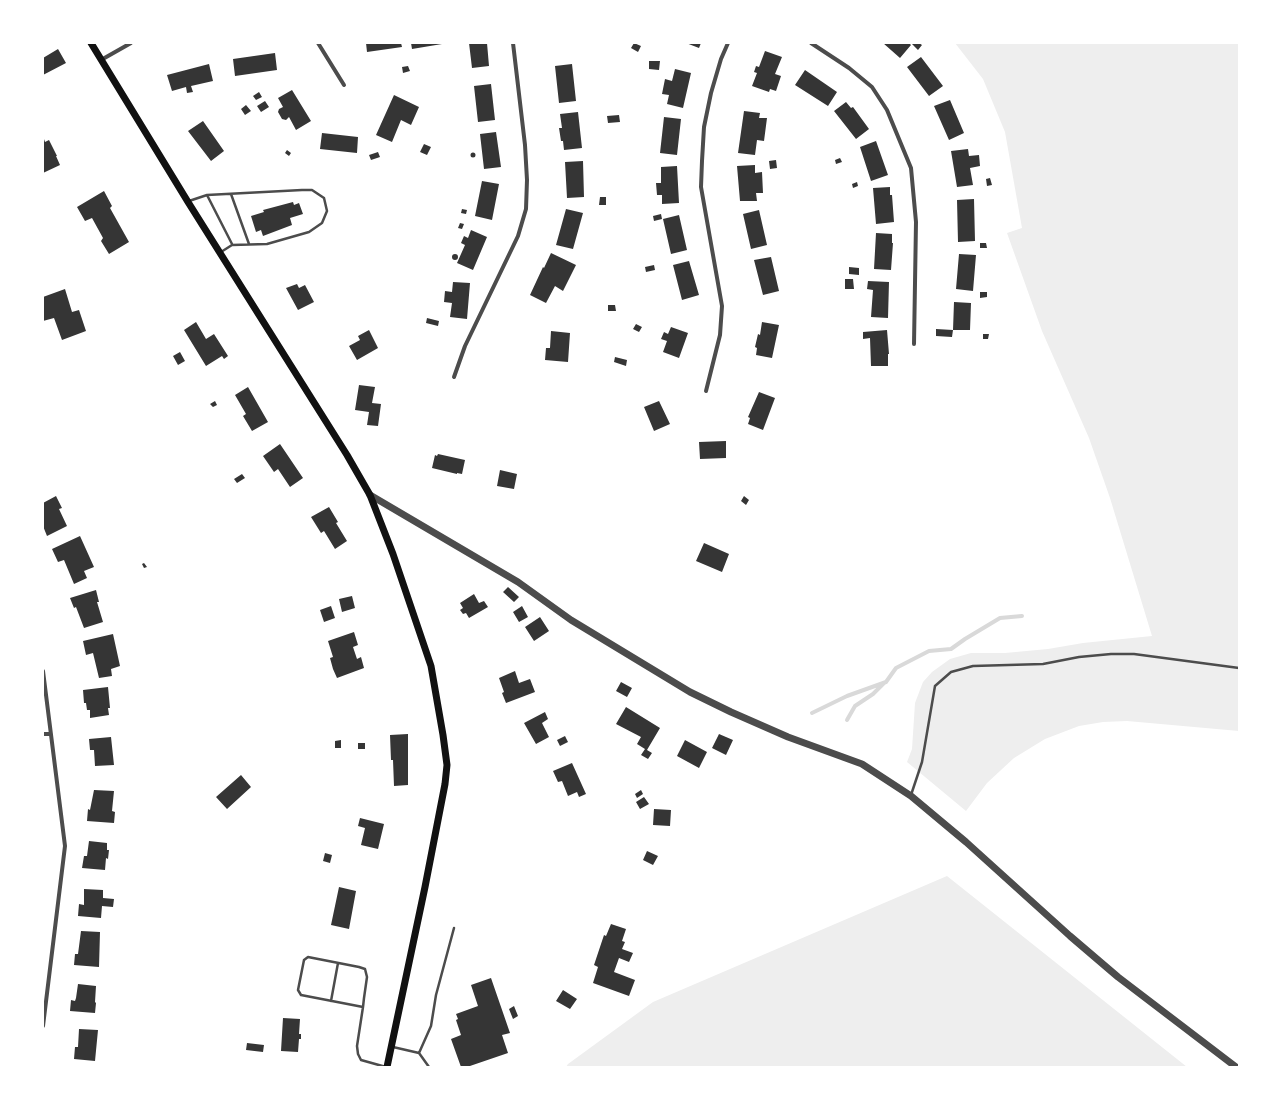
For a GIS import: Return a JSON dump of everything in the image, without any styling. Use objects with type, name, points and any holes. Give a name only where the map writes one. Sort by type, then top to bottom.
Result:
[{"type":"main road","points":[[91,43],[188,202],[347,455],[370,495],[393,554],[432,666],[447,765],[445,784],[386,1067]]},
{"type":"street","points":[[101,61],[131,43]]},
{"type":"street","points":[[318,43],[344,85]]},
{"type":"street","points":[[454,377],[465,346],[518,236],[526,209],[528,180],[513,43]]},
{"type":"street","points":[[706,390],[720,335],[722,306],[701,187],[704,127],[711,93],[721,59],[728,43]]},
{"type":"street","points":[[811,43],[849,68],[872,87],[887,110],[911,168],[916,222],[914,344]]},
{"type":"street","points":[[370,495],[518,582],[571,620],[690,692],[788,737],[862,764],[911,796],[966,842],[1070,936],[1118,977],[1236,1067]]},
{"type":"street","points":[[43,671],[65,846],[43,1026]]},
{"type":"street","points":[[43,734],[51,734]]},
{"type":"lane","points":[[188,202],[207,195],[312,190],[324,198],[326,211],[322,223],[309,232],[267,244],[232,244],[220,252]]},
{"type":"lane","points":[[230,194],[249,244]]},
{"type":"lane","points":[[207,195],[232,244]]},
{"type":"lane","points":[[911,796],[922,762],[935,686],[952,672],[973,666],[1043,664],[1079,657],[1111,654],[1134,654],[1239,668]]},
{"type":"lane","points":[[419,1053],[431,1026],[436,995],[454,928]]},
{"type":"lane","points":[[363,1007],[301,995],[298,990],[304,960],[308,957],[365,969],[367,976],[363,1007],[357,1046],[358,1054],[361,1060],[386,1067]]},
{"type":"lane","points":[[331,1001],[338,963]]},
{"type":"lane","points":[[391,1046],[419,1053],[429,1067]]},
{"type":"shaded area","points":[[955,43],[1239,43],[1239,731],[1127,721],[1103,722],[1079,726],[1045,739],[1014,758],[987,783],[966,811],[907,762],[912,749],[915,703],[923,682],[932,672],[950,659],[971,653],[1005,653],[1048,649],[1083,643],[1152,636],[1110,498],[1089,438],[1042,331],[1007,233],[1022,228],[1005,132],[983,79]]},
{"type":"shaded area","points":[[947,876],[1187,1067],[566,1067],[568,1064],[653,1002]]},
{"type":"building","points":[[366,43],[401,43],[402,47],[367,52]]},
{"type":"building","points":[[411,43],[442,43],[442,44],[412,49]]},
{"type":"building","points":[[469,43],[487,43],[489,66],[472,68]]},
{"type":"building","points":[[634,43],[641,46],[638,52],[631,48]]},
{"type":"building","points":[[686,43],[701,43],[699,48]]},
{"type":"building","points":[[883,43],[909,43],[911,45],[900,58]]},
{"type":"building","points":[[919,43],[922,45],[918,50],[912,44]]},
{"type":"building","points":[[58,49],[66,63],[43,75],[43,58]]},
{"type":"building","points":[[765,51],[782,57],[775,74],[781,76],[776,91],[770,89],[769,92],[752,86],[757,73],[754,72],[756,66],[759,67]]},
{"type":"building","points":[[275,53],[277,70],[235,76],[233,59]]},
{"type":"building","points":[[921,57],[943,86],[929,96],[907,67]]},
{"type":"building","points":[[649,61],[660,61],[659,70],[649,69]]},
{"type":"building","points":[[209,64],[213,81],[191,86],[193,92],[187,93],[186,87],[172,91],[167,75]]},
{"type":"building","points":[[572,64],[576,101],[559,103],[555,66]]},
{"type":"building","points":[[408,66],[410,71],[403,73],[402,67]]},
{"type":"building","points":[[675,69],[691,73],[683,108],[667,104],[669,95],[662,94],[665,79],[672,81]]},
{"type":"building","points":[[805,70],[837,92],[828,106],[795,85]]},
{"type":"building","points":[[491,84],[495,120],[478,122],[474,86]]},
{"type":"building","points":[[292,90],[311,121],[296,130],[289,117],[286,120],[282,119],[278,112],[279,109],[283,107],[278,98]]},
{"type":"building","points":[[259,92],[262,97],[256,100],[253,96]]},
{"type":"building","points":[[394,95],[419,107],[411,125],[401,120],[392,142],[376,135]]},
{"type":"building","points":[[950,100],[964,133],[949,140],[934,106]]},
{"type":"building","points":[[265,101],[269,107],[261,112],[257,106]]},
{"type":"building","points":[[846,102],[851,108],[853,107],[869,129],[856,139],[834,111]]},
{"type":"building","points":[[246,105],[251,111],[245,115],[241,109]]},
{"type":"building","points":[[744,111],[760,113],[759,118],[767,118],[764,141],[757,140],[755,155],[738,153]]},
{"type":"building","points":[[578,112],[582,148],[564,150],[559,128],[562,128],[560,114]]},
{"type":"building","points":[[619,115],[620,122],[608,123],[607,116]]},
{"type":"building","points":[[664,117],[681,119],[677,155],[660,153]]},
{"type":"building","points":[[203,121],[224,151],[211,161],[188,131]]},
{"type":"building","points":[[496,132],[501,167],[484,169],[480,134]]},
{"type":"building","points":[[322,133],[358,137],[357,153],[320,149]]},
{"type":"building","points":[[43,136],[45,142],[49,140],[60,165],[43,173]]},
{"type":"building","points":[[876,141],[888,175],[871,181],[860,147]]},
{"type":"building","points":[[424,144],[431,147],[427,155],[420,152]]},
{"type":"building","points":[[968,149],[969,156],[979,155],[980,166],[970,168],[973,185],[957,187],[951,151]]},
{"type":"building","points":[[287,150],[291,153],[289,156],[285,153]]},
{"type":"building","points":[[378,152],[380,157],[371,160],[369,155]]},
{"type":"building","points":[[473,152],[476,155],[473,158],[470,155]]},
{"type":"building","points":[[840,158],[842,162],[836,164],[835,160]]},
{"type":"building","points":[[776,160],[777,168],[770,169],[769,161]]},
{"type":"building","points":[[583,161],[584,197],[567,198],[565,162]]},
{"type":"building","points":[[755,165],[755,173],[762,172],[763,193],[756,193],[757,201],[740,201],[737,166]]},
{"type":"building","points":[[677,166],[679,203],[662,204],[662,195],[657,195],[656,183],[661,183],[661,167]]},
{"type":"building","points":[[990,178],[992,185],[987,186],[986,179]]},
{"type":"building","points":[[482,181],[499,184],[492,220],[475,216]]},
{"type":"building","points":[[857,182],[858,186],[853,188],[852,184]]},
{"type":"building","points":[[890,187],[894,222],[876,224],[873,188]]},
{"type":"building","points":[[104,191],[112,206],[110,208],[129,242],[109,254],[101,241],[103,238],[92,218],[85,221],[77,207]]},
{"type":"building","points":[[600,197],[606,197],[606,205],[599,205]]},
{"type":"building","points":[[974,199],[975,241],[958,242],[957,200]]},
{"type":"building","points":[[293,202],[294,205],[299,203],[303,214],[290,218],[292,225],[263,236],[261,230],[256,232],[251,216],[264,212],[263,210]]},
{"type":"building","points":[[462,209],[467,210],[466,214],[461,213]]},
{"type":"building","points":[[566,209],[583,213],[573,249],[556,245]]},
{"type":"building","points":[[759,210],[767,245],[751,249],[743,214]]},
{"type":"building","points":[[661,214],[662,219],[654,221],[653,216]]},
{"type":"building","points":[[679,215],[687,250],[671,254],[663,219]]},
{"type":"building","points":[[460,223],[464,224],[462,229],[458,228]]},
{"type":"building","points":[[471,230],[487,237],[473,270],[457,263],[465,245],[461,243],[464,236],[468,238]]},
{"type":"building","points":[[876,233],[892,234],[893,243],[891,270],[874,269]]},
{"type":"building","points":[[980,243],[986,243],[987,248],[980,248]]},
{"type":"building","points":[[551,253],[576,265],[563,291],[555,286],[546,303],[530,295]]},
{"type":"building","points":[[455,254],[458,257],[455,260],[452,257]]},
{"type":"building","points":[[959,254],[976,255],[973,291],[956,289]]},
{"type":"building","points":[[771,257],[779,291],[763,295],[754,260]]},
{"type":"building","points":[[689,261],[699,295],[682,300],[673,265]]},
{"type":"building","points":[[654,265],[655,270],[646,272],[645,267]]},
{"type":"building","points":[[849,267],[859,268],[859,275],[849,274]]},
{"type":"building","points":[[845,279],[853,279],[854,289],[845,289]]},
{"type":"building","points":[[868,281],[889,282],[888,318],[871,317],[873,290],[867,289]]},
{"type":"building","points":[[453,282],[470,283],[467,319],[450,317],[452,303],[444,302],[445,291],[452,292]]},
{"type":"building","points":[[297,284],[299,288],[305,285],[314,302],[298,310],[286,288]]},
{"type":"building","points":[[65,289],[72,312],[79,310],[86,331],[62,340],[54,318],[43,321],[43,297]]},
{"type":"building","points":[[980,292],[987,292],[987,297],[980,298]]},
{"type":"building","points":[[954,302],[971,303],[970,330],[953,330]]},
{"type":"building","points":[[608,305],[615,305],[616,311],[608,311]]},
{"type":"building","points":[[427,318],[439,321],[438,326],[426,323]]},
{"type":"building","points":[[196,322],[206,339],[214,334],[228,356],[224,359],[222,356],[206,366],[184,330]]},
{"type":"building","points":[[762,322],[779,325],[772,358],[756,355],[757,348],[755,347],[758,334],[760,335]]},
{"type":"building","points":[[636,324],[642,327],[639,332],[633,329]]},
{"type":"building","points":[[671,327],[688,333],[679,358],[663,352],[667,341],[661,339],[664,332],[668,334]]},
{"type":"building","points":[[936,329],[953,330],[952,337],[936,336]]},
{"type":"building","points":[[369,330],[378,348],[357,360],[349,346],[360,340],[358,336]]},
{"type":"building","points":[[887,330],[889,354],[888,366],[871,366],[870,338],[863,339],[863,332]]},
{"type":"building","points":[[551,331],[570,333],[568,362],[545,360],[546,348],[550,348]]},
{"type":"building","points":[[983,334],[989,334],[988,339],[983,339]]},
{"type":"building","points":[[180,352],[185,361],[178,365],[173,356]]},
{"type":"building","points":[[615,357],[627,360],[626,366],[614,362]]},
{"type":"building","points":[[359,385],[375,387],[372,403],[381,404],[378,426],[367,425],[369,412],[355,410]]},
{"type":"building","points":[[248,387],[268,422],[252,431],[243,416],[246,414],[235,395]]},
{"type":"building","points":[[759,392],[775,398],[763,430],[748,424],[750,418],[748,417]]},
{"type":"building","points":[[215,401],[217,405],[213,407],[210,404]]},
{"type":"building","points":[[659,401],[670,424],[654,431],[644,407]]},
{"type":"building","points":[[726,441],[726,458],[700,459],[699,442]]},
{"type":"building","points":[[280,444],[303,478],[290,487],[278,469],[274,472],[263,456]]},
{"type":"building","points":[[438,454],[465,460],[462,474],[432,468],[435,455],[437,456]]},
{"type":"building","points":[[500,470],[517,474],[514,489],[497,486]]},
{"type":"building","points":[[242,474],[245,478],[237,483],[234,479]]},
{"type":"building","points":[[56,496],[62,508],[59,509],[67,526],[47,536],[43,526],[43,503]]},
{"type":"building","points":[[744,496],[749,500],[746,505],[741,501]]},
{"type":"building","points":[[329,507],[338,522],[336,523],[347,541],[335,549],[324,531],[321,533],[311,517]]},
{"type":"building","points":[[80,536],[94,567],[84,571],[87,578],[74,584],[64,560],[58,562],[52,549]]},
{"type":"building","points":[[704,543],[729,554],[722,572],[696,561]]},
{"type":"building","points":[[144,563],[147,567],[144,568],[142,564]]},
{"type":"building","points":[[508,587],[519,597],[514,602],[503,592]]},
{"type":"building","points":[[96,590],[99,602],[97,602],[103,622],[84,628],[76,607],[74,608],[70,598]]},
{"type":"building","points":[[474,594],[479,603],[484,601],[488,607],[469,618],[466,613],[463,614],[460,610],[463,608],[460,603]]},
{"type":"building","points":[[352,596],[355,608],[342,612],[339,599]]},
{"type":"building","points":[[331,606],[335,618],[324,622],[320,610]]},
{"type":"building","points":[[522,606],[528,617],[519,622],[513,612]]},
{"type":"building","points":[[540,617],[549,631],[534,641],[525,627]]},
{"type":"building","points":[[354,632],[358,645],[353,647],[357,659],[361,657],[364,668],[337,678],[330,658],[333,657],[328,641]]},
{"type":"building","points":[[113,634],[120,666],[111,669],[112,676],[99,678],[93,653],[86,655],[83,641]]},
{"type":"building","points":[[515,671],[519,683],[530,679],[535,692],[506,703],[499,678]]},
{"type":"building","points":[[621,682],[632,688],[627,697],[616,691]]},
{"type":"building","points":[[108,687],[110,708],[108,708],[109,715],[90,718],[90,710],[87,710],[86,703],[84,703],[83,690]]},
{"type":"building","points":[[626,707],[660,728],[647,750],[652,753],[648,759],[641,755],[645,749],[637,744],[641,737],[616,724]]},
{"type":"building","points":[[545,712],[548,719],[542,723],[549,737],[536,744],[524,723]]},
{"type":"building","points":[[408,734],[408,785],[394,786],[390,735]]},
{"type":"building","points":[[719,734],[733,740],[726,755],[712,748]]},
{"type":"building","points":[[565,736],[568,742],[560,746],[557,740]]},
{"type":"building","points":[[111,737],[114,765],[95,766],[94,750],[90,750],[89,739]]},
{"type":"building","points":[[341,740],[341,748],[335,748],[335,741]]},
{"type":"building","points":[[685,740],[707,752],[699,768],[677,756]]},
{"type":"building","points":[[358,743],[365,743],[365,749],[358,749]]},
{"type":"building","points":[[572,763],[586,794],[579,797],[577,792],[568,796],[562,781],[558,782],[553,771]]},
{"type":"building","points":[[241,775],[251,787],[227,809],[216,797]]},
{"type":"building","points":[[94,790],[114,791],[112,811],[115,812],[114,823],[87,821],[88,809],[90,810]]},
{"type":"building","points":[[641,790],[643,794],[637,798],[635,794]]},
{"type":"building","points":[[644,797],[649,804],[640,809],[636,802]]},
{"type":"building","points":[[654,809],[671,810],[670,826],[653,825]]},
{"type":"building","points":[[360,818],[384,824],[378,849],[361,845],[365,828],[358,826]]},
{"type":"building","points":[[89,841],[107,843],[107,850],[109,850],[108,859],[106,858],[105,870],[82,868],[84,856],[87,856]]},
{"type":"building","points":[[647,851],[658,856],[653,865],[643,860]]},
{"type":"building","points":[[325,853],[332,855],[330,863],[323,861]]},
{"type":"building","points":[[339,887],[356,891],[349,929],[331,925]]},
{"type":"building","points":[[84,889],[103,890],[103,898],[114,899],[113,907],[102,906],[101,918],[78,916],[79,904],[84,905]]},
{"type":"building","points":[[611,924],[626,929],[622,941],[625,942],[622,949],[633,953],[629,962],[619,958],[614,972],[635,980],[629,996],[593,983],[598,967],[594,965],[604,935],[606,936]]},
{"type":"building","points":[[81,931],[100,932],[99,967],[74,965],[75,954],[78,954]]},
{"type":"building","points":[[491,978],[510,1033],[502,1035],[508,1053],[467,1067],[461,1067],[451,1039],[461,1035],[456,1020],[458,1019],[456,1014],[478,1006],[471,985]]},
{"type":"building","points":[[78,984],[96,986],[95,1013],[70,1011],[71,1000],[75,1001]]},
{"type":"building","points":[[563,990],[577,999],[570,1009],[556,1001]]},
{"type":"building","points":[[514,1006],[518,1016],[513,1019],[509,1009]]},
{"type":"building","points":[[283,1018],[300,1019],[299,1034],[301,1034],[301,1039],[299,1039],[298,1052],[281,1051]]},
{"type":"building","points":[[79,1029],[98,1030],[95,1061],[74,1059],[75,1047],[78,1047]]},
{"type":"building","points":[[247,1043],[264,1045],[263,1052],[246,1050]]},
{"type":"waterway","points":[[812,713],[847,696],[886,682],[896,668],[929,651],[951,649],[1000,618],[1022,616]]},
{"type":"waterway","points":[[847,720],[855,706],[873,694],[884,683]]}]
